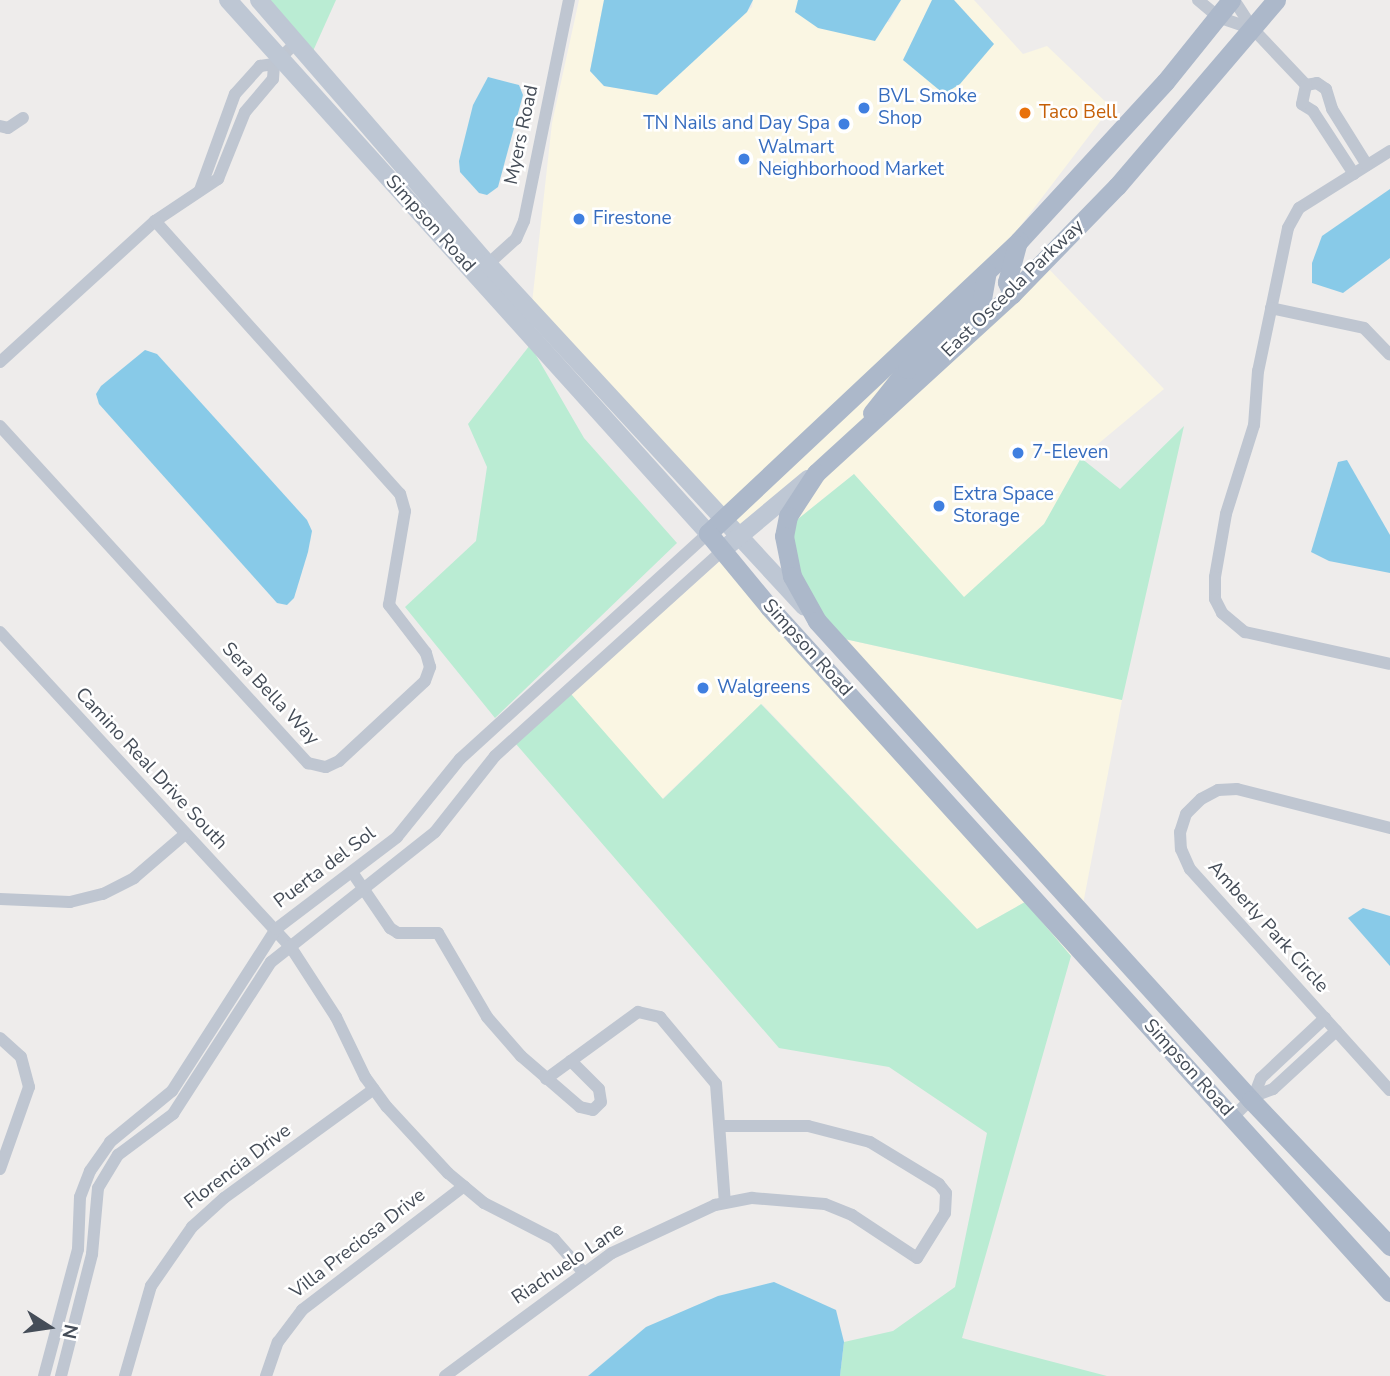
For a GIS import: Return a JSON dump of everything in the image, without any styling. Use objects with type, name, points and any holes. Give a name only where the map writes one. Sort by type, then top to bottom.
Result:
[{"type":"main road","name":"Simpson Road","points":[[228,0],[277,61],[457,254],[1390,1292]]},
{"type":"main road","name":"Simpson Road","points":[[259,0],[488,264],[1390,1247]]},
{"type":"main road","name":"East Osceola Parkway","points":[[708,533],[1019,241],[1097,159],[1232,0]]},
{"type":"main road","name":"East Osceola Parkway","points":[[722,551],[859,435],[1012,294],[1117,186],[1276,0]]},
{"type":"main road","points":[[1012,294],[1007,282],[1019,241]]},
{"type":"main road","points":[[457,254],[488,264]]},
{"type":"main road","points":[[859,435],[888,388],[982,299],[987,272]]},
{"type":"main road","points":[[500,302],[529,308]]},
{"type":"main road","points":[[816,473],[788,516],[784,536],[792,576],[817,621]]},
{"type":"main road","points":[[1020,882],[1036,880],[1055,888],[1107,941]]},
{"type":"street","name":"Myers Road","points":[[488,264],[516,239],[524,221],[569,0]]},
{"type":"street","points":[[1198,0],[1218,17],[1253,29]]},
{"type":"street","points":[[1232,0],[1253,29],[1306,85],[1322,85],[1367,165]]},
{"type":"street","points":[[0,362],[155,221],[200,190],[235,94],[260,66],[277,61],[297,42]]},
{"type":"street","points":[[1306,85],[1300,97],[1313,111],[1353,174]]},
{"type":"street","points":[[1313,111],[1323,108],[1328,99]]},
{"type":"street","points":[[0,126],[8,128],[23,118]]},
{"type":"street","points":[[1390,151],[1299,208],[1288,228],[1258,370],[1254,425],[1226,514],[1215,599],[1231,624],[1245,632],[1390,664]]},
{"type":"street","name":"Sera Bella Way","points":[[0,426],[308,763],[326,767],[339,761],[425,681],[430,667],[426,653],[388,605],[405,511],[400,494],[155,221]]},
{"type":"street","points":[[1271,307],[1364,328],[1376,335],[1390,355]]},
{"type":"street","name":"Puerta del Sol","points":[[44,1376],[78,1249],[80,1197],[90,1171],[110,1142],[172,1091],[276,929],[397,838],[452,769],[708,533]]},
{"type":"street","name":"Puerta del Sol","points":[[61,1376],[92,1254],[98,1188],[118,1155],[173,1114],[271,962],[435,832],[495,755],[722,551]]},
{"type":"street","name":"Camino Real Drive South","points":[[0,632],[184,835],[290,946],[336,1017],[374,1089],[464,1186],[484,1203],[554,1239],[584,1273]]},
{"type":"street","points":[[452,769],[471,785]]},
{"type":"street","name":"Amberly Park Circle","points":[[1390,828],[1237,789],[1218,790],[1201,799],[1183,823],[1181,849],[1190,869],[1390,1090]]},
{"type":"street","points":[[0,899],[71,902],[103,894],[134,878],[184,835]]},
{"type":"street","points":[[352,872],[376,912],[398,933],[438,933],[487,1017],[547,1079],[580,1107],[593,1110],[601,1102],[601,1093],[571,1061]]},
{"type":"street","points":[[547,1079],[638,1012],[650,1012],[709,1070],[716,1084],[725,1203]]},
{"type":"street","points":[[1233,1117],[1252,1098],[1261,1078],[1325,1018]]},
{"type":"street","points":[[1252,1098],[1273,1089],[1336,1031]]},
{"type":"street","points":[[0,1038],[21,1057],[29,1087],[0,1168]]},
{"type":"street","name":"Florencia Drive","points":[[125,1376],[152,1286],[192,1227],[223,1198],[374,1089]]},
{"type":"street","name":"Riachuelo Lane","points":[[445,1376],[584,1273],[651,1232],[725,1203],[752,1198],[825,1204],[852,1216],[917,1258],[948,1204],[939,1184],[891,1153],[842,1133],[769,1123],[721,1126]]},
{"type":"street","name":"Villa Preciosa Drive","points":[[266,1376],[278,1342],[302,1310],[464,1186]]},
{"type":"shaded area","points":[[579,0],[604,0],[590,71],[604,86],[657,95],[752,7],[753,0],[798,0],[795,12],[889,22],[901,0],[932,0],[903,60],[944,93],[994,44],[954,0],[974,0],[1023,54],[1047,46],[1111,107],[1015,233],[723,509],[532,303],[552,123]]},
{"type":"shaded area","points":[[1047,267],[1164,389],[1081,458],[1045,523],[964,598],[854,474],[793,523],[807,495]]},
{"type":"shaded area","points":[[915,348],[853,432],[740,528],[732,518]]},
{"type":"shaded area","points":[[722,559],[1072,950],[1071,956],[1025,902],[977,929],[762,704],[662,799],[571,694]]},
{"type":"shaded area","points":[[840,638],[1122,700],[1080,920]]},
{"type":"green space","points":[[251,0],[336,0],[309,60]]},
{"type":"green space","points":[[530,345],[584,438],[677,543],[495,718],[405,607],[476,541],[487,467],[468,424]]},
{"type":"green space","points":[[1184,426],[1122,700],[840,638],[811,606],[793,558],[793,523],[854,474],[964,597],[1044,524],[1081,458],[1120,489]]},
{"type":"green space","points":[[571,694],[663,799],[761,704],[977,929],[1025,902],[1071,956],[962,1338],[1107,1376],[840,1376],[844,1342],[893,1331],[955,1287],[987,1133],[889,1067],[779,1048],[516,744]]},
{"type":"water","points":[[604,0],[753,0],[747,12],[657,95],[604,86],[590,71]]},
{"type":"water","points":[[798,0],[901,0],[875,41],[818,28],[795,12]]},
{"type":"water","points":[[932,0],[954,0],[994,44],[960,84],[944,94],[903,60]]},
{"type":"water","points":[[488,77],[519,85],[523,95],[498,187],[487,195],[479,193],[460,172],[459,161],[473,105]]},
{"type":"water","points":[[1390,189],[1390,258],[1343,293],[1312,283],[1312,263],[1322,236]]},
{"type":"water","points":[[145,350],[157,354],[307,520],[312,531],[308,552],[294,598],[287,605],[277,603],[99,404],[96,394],[101,386]]},
{"type":"water","points":[[1347,460],[1390,535],[1390,573],[1329,561],[1311,552],[1338,462]]},
{"type":"water","points":[[1363,908],[1390,916],[1390,966],[1348,918]]},
{"type":"water","points":[[774,1282],[836,1310],[844,1342],[840,1376],[588,1376],[646,1327],[718,1296]]},
{"type":"place","name":"BVL Smoke Shop","points":[[864,108]]},
{"type":"place","name":"Taco Bell","points":[[1025,113]]},
{"type":"place","name":"TN Nails and Day Spa","points":[[844,124]]},
{"type":"place","name":"Walmart Neighborhood Market","points":[[744,159]]},
{"type":"place","name":"Firestone","points":[[579,219]]},
{"type":"place","name":"7-Eleven","points":[[1018,453]]},
{"type":"place","name":"Extra Space Storage","points":[[939,506]]},
{"type":"place","name":"Walgreens","points":[[703,688]]}]
